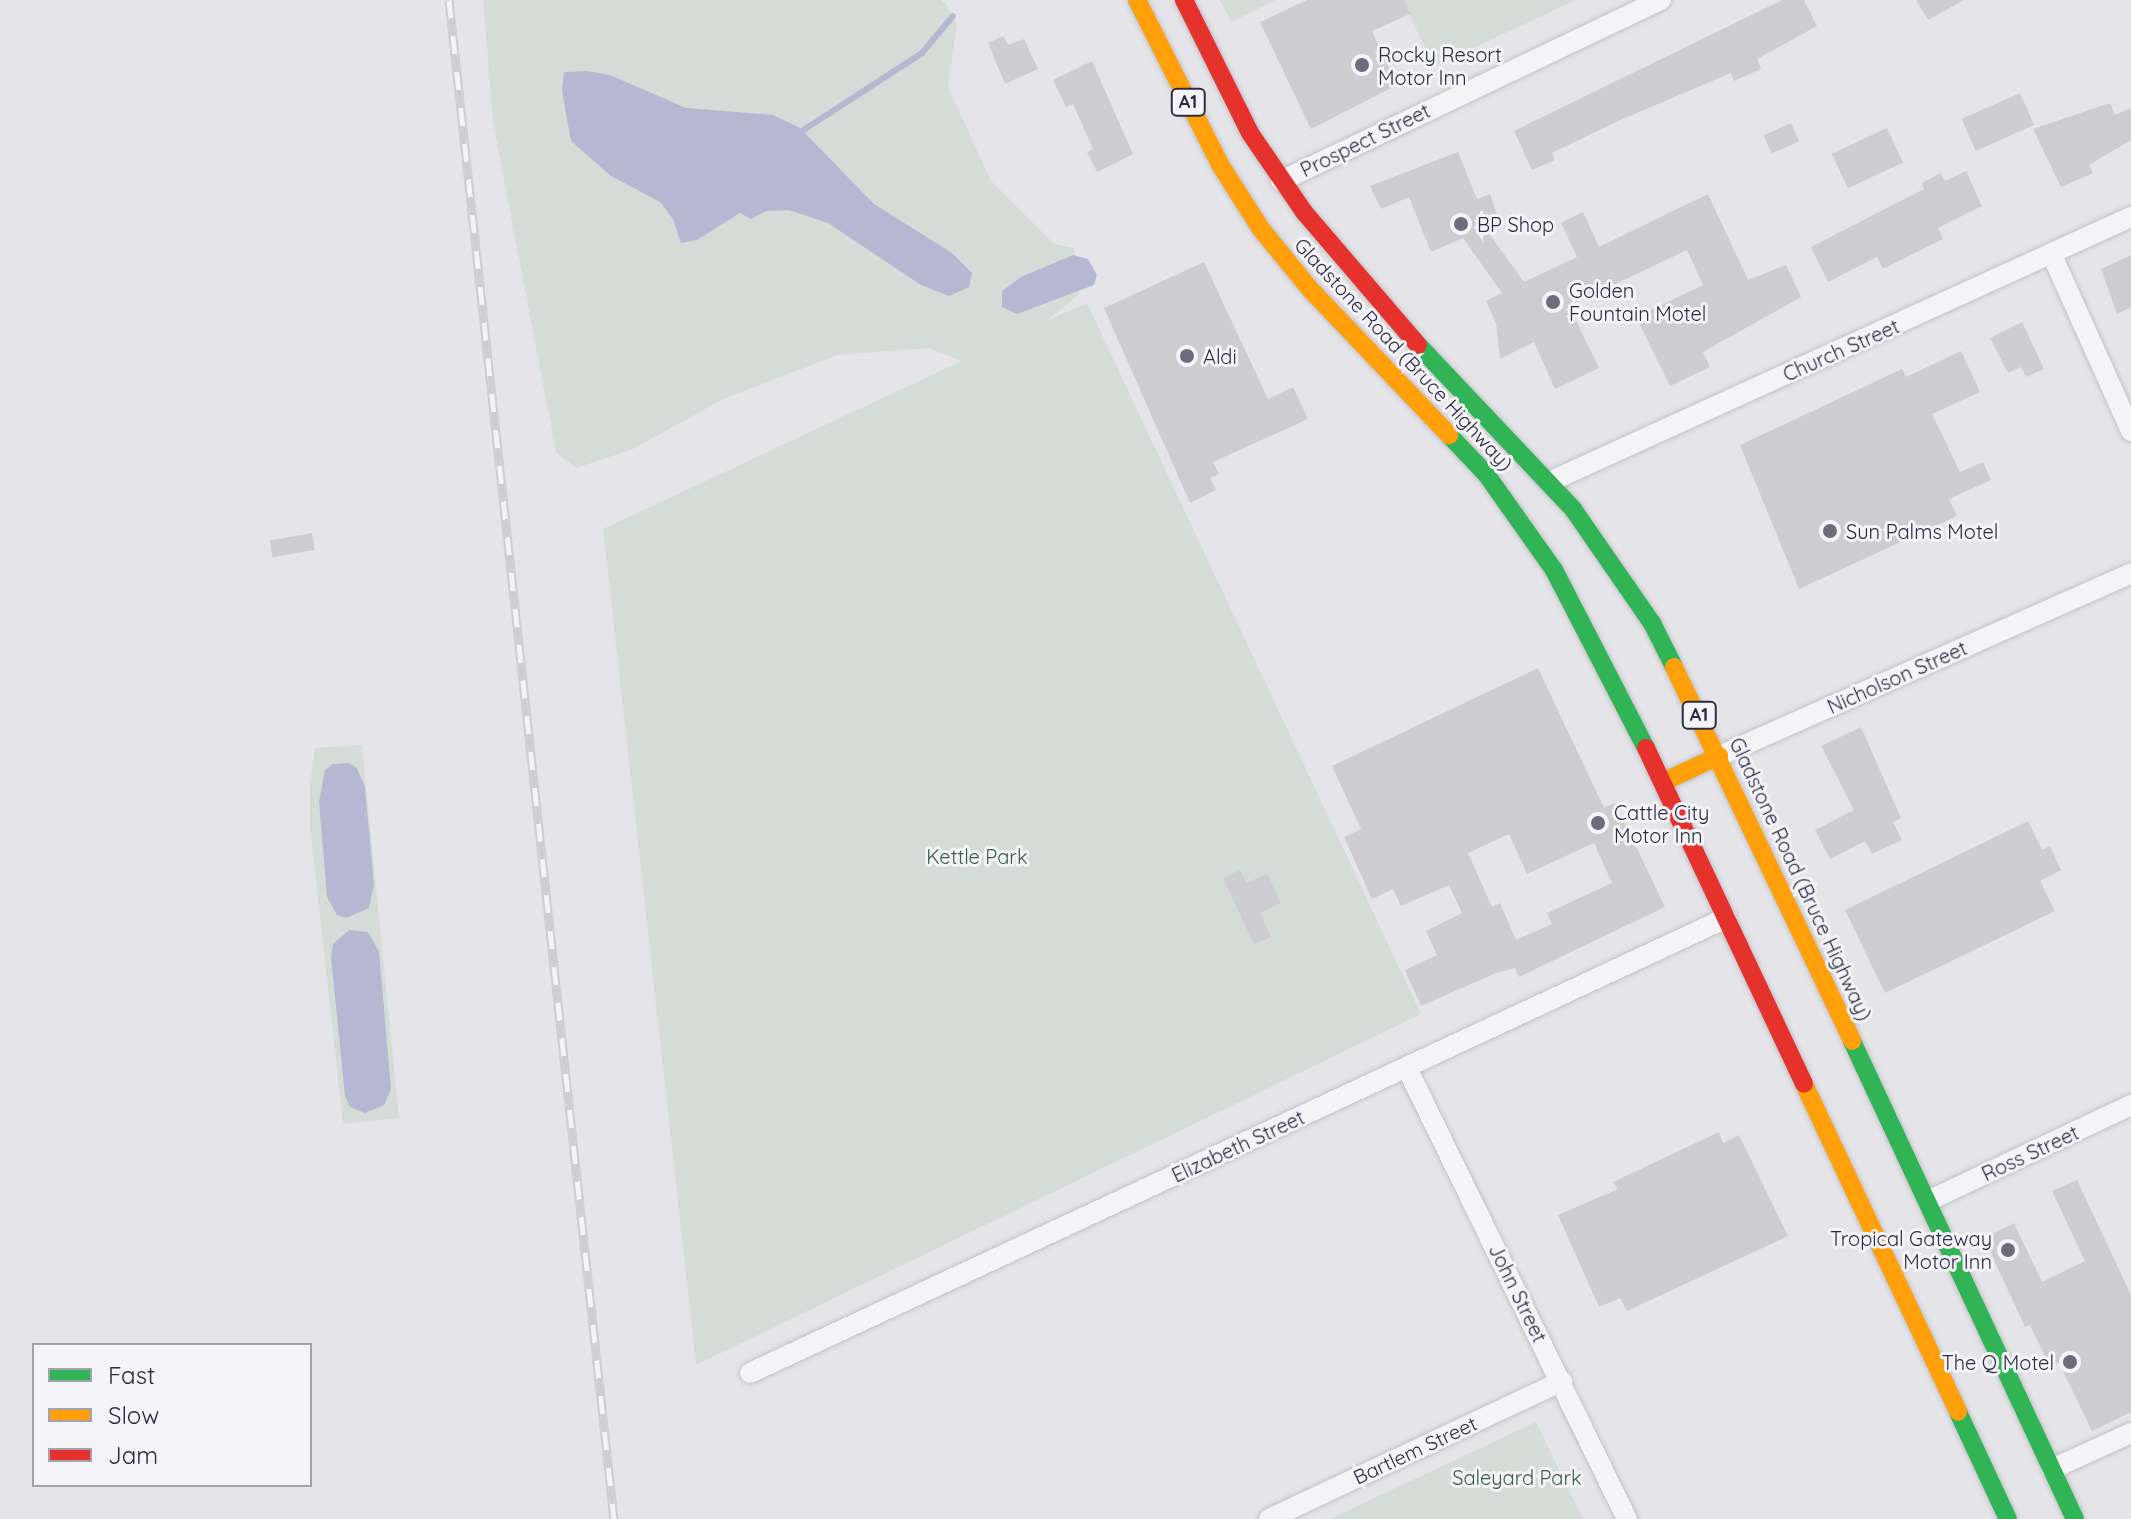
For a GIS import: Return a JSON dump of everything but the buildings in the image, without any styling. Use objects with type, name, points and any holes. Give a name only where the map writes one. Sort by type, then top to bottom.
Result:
[{"type":"highway","name":"Gladstone Road (Bruce Highway)","points":[[1137,0],[1262,191],[1310,289],[1514,509],[1617,685],[1726,918],[2004,1492],[2008,1519]]},
{"type":"highway","name":"Gladstone Road (Bruce Highway)","points":[[1184,0],[1250,133],[1262,191],[1375,299],[1549,482],[1629,586],[1719,756],[1928,1201],[2045,1473],[2075,1519]]},
{"type":"highway","name":"Nicholson Street","points":[[1663,782],[1719,756]]},
{"type":"street","name":"Prospect Street","points":[[1262,191],[1661,0]]},
{"type":"street","name":"Church Street","points":[[1549,482],[2131,217]]},
{"type":"street","points":[[2052,255],[2131,431]]},
{"type":"street","name":"Nicholson Street","points":[[1719,756],[2131,573]]},
{"type":"street","name":"Elizabeth Street","points":[[750,1373],[1726,918]]},
{"type":"street","name":"John Street","points":[[1407,1068],[1627,1519]]},
{"type":"street","name":"Ross Street","points":[[1928,1201],[2131,1105]]},
{"type":"street","name":"Bartlem Street","points":[[1269,1519],[1562,1381]]},
{"type":"street","points":[[2045,1473],[2131,1433]]},
{"type":"green space","name":"Kettle Park","points":[[483,0],[941,0],[946,4],[957,25],[948,87],[991,181],[1054,244],[1074,248],[1079,294],[1047,321],[1087,303],[1421,1014],[696,1365],[603,529],[962,361],[929,348],[837,355],[723,399],[633,449],[576,468],[556,452],[493,122]]},
{"type":"green space","points":[[1220,0],[1275,0],[1231,22]]},
{"type":"green space","points":[[1402,0],[1576,0],[1434,66]]},
{"type":"green space","points":[[362,745],[399,1118],[343,1124],[310,827],[310,784],[315,748]],"holes":[[[361,777],[374,885],[327,897],[319,802]]]},
{"type":"green space","name":"Saleyard Park","points":[[1536,1422],[1583,1519],[1330,1519]]},
{"type":"water","points":[[587,71],[610,75],[686,108],[773,115],[800,128],[874,204],[952,253],[972,273],[969,287],[949,296],[921,285],[828,223],[789,210],[766,211],[751,219],[740,213],[697,240],[681,243],[673,219],[660,202],[611,176],[571,141],[562,91],[564,72]]},
{"type":"water","points":[[1073,255],[1088,259],[1097,275],[1094,285],[1017,314],[1002,307],[1002,291],[1021,277]]},
{"type":"water","points":[[349,763],[357,768],[365,788],[374,885],[369,908],[346,918],[337,915],[327,897],[319,802],[325,770],[333,764]]},
{"type":"water","points":[[349,930],[368,932],[379,952],[391,1089],[384,1105],[365,1113],[350,1107],[345,1096],[331,957],[333,944]]},
{"type":"waterway","points":[[802,131],[922,53],[953,16]]},
{"type":"railway","points":[[449,0],[614,1519]]},
{"type":"traffic: fast","points":[[1418,345],[1573,509],[1652,623],[1674,667]]},
{"type":"traffic: fast","points":[[1449,435],[1486,474],[1554,570],[1646,748]]},
{"type":"traffic: fast","points":[[1852,1041],[2075,1519]]},
{"type":"traffic: fast","points":[[1958,1412],[2008,1519]]},
{"type":"traffic: slow","points":[[1137,0],[1221,166],[1261,229],[1310,289],[1449,435]]},
{"type":"traffic: slow","points":[[1674,667],[1852,1041]]},
{"type":"traffic: slow","points":[[1663,782],[1719,756]]},
{"type":"traffic: slow","points":[[1804,1084],[1958,1412]]},
{"type":"traffic: jam","points":[[1184,0],[1250,133],[1304,212],[1418,345]]},
{"type":"traffic: jam","points":[[1646,748],[1804,1084]]},
{"type":"place","name":"Rocky Resort Motor Inn","points":[[1362,65]]},
{"type":"place","name":"BP Shop","points":[[1461,224]]},
{"type":"place","name":"Golden Fountain Motel","points":[[1553,302]]},
{"type":"place","name":"Aldi","points":[[1187,356]]},
{"type":"place","name":"Sun Palms Motel","points":[[1830,531]]},
{"type":"place","name":"Cattle City Motor Inn","points":[[1598,823]]},
{"type":"place","name":"Tropical Gateway Motor Inn","points":[[2008,1250]]},
{"type":"place","name":"The Q Motel","points":[[2070,1362]]}]
